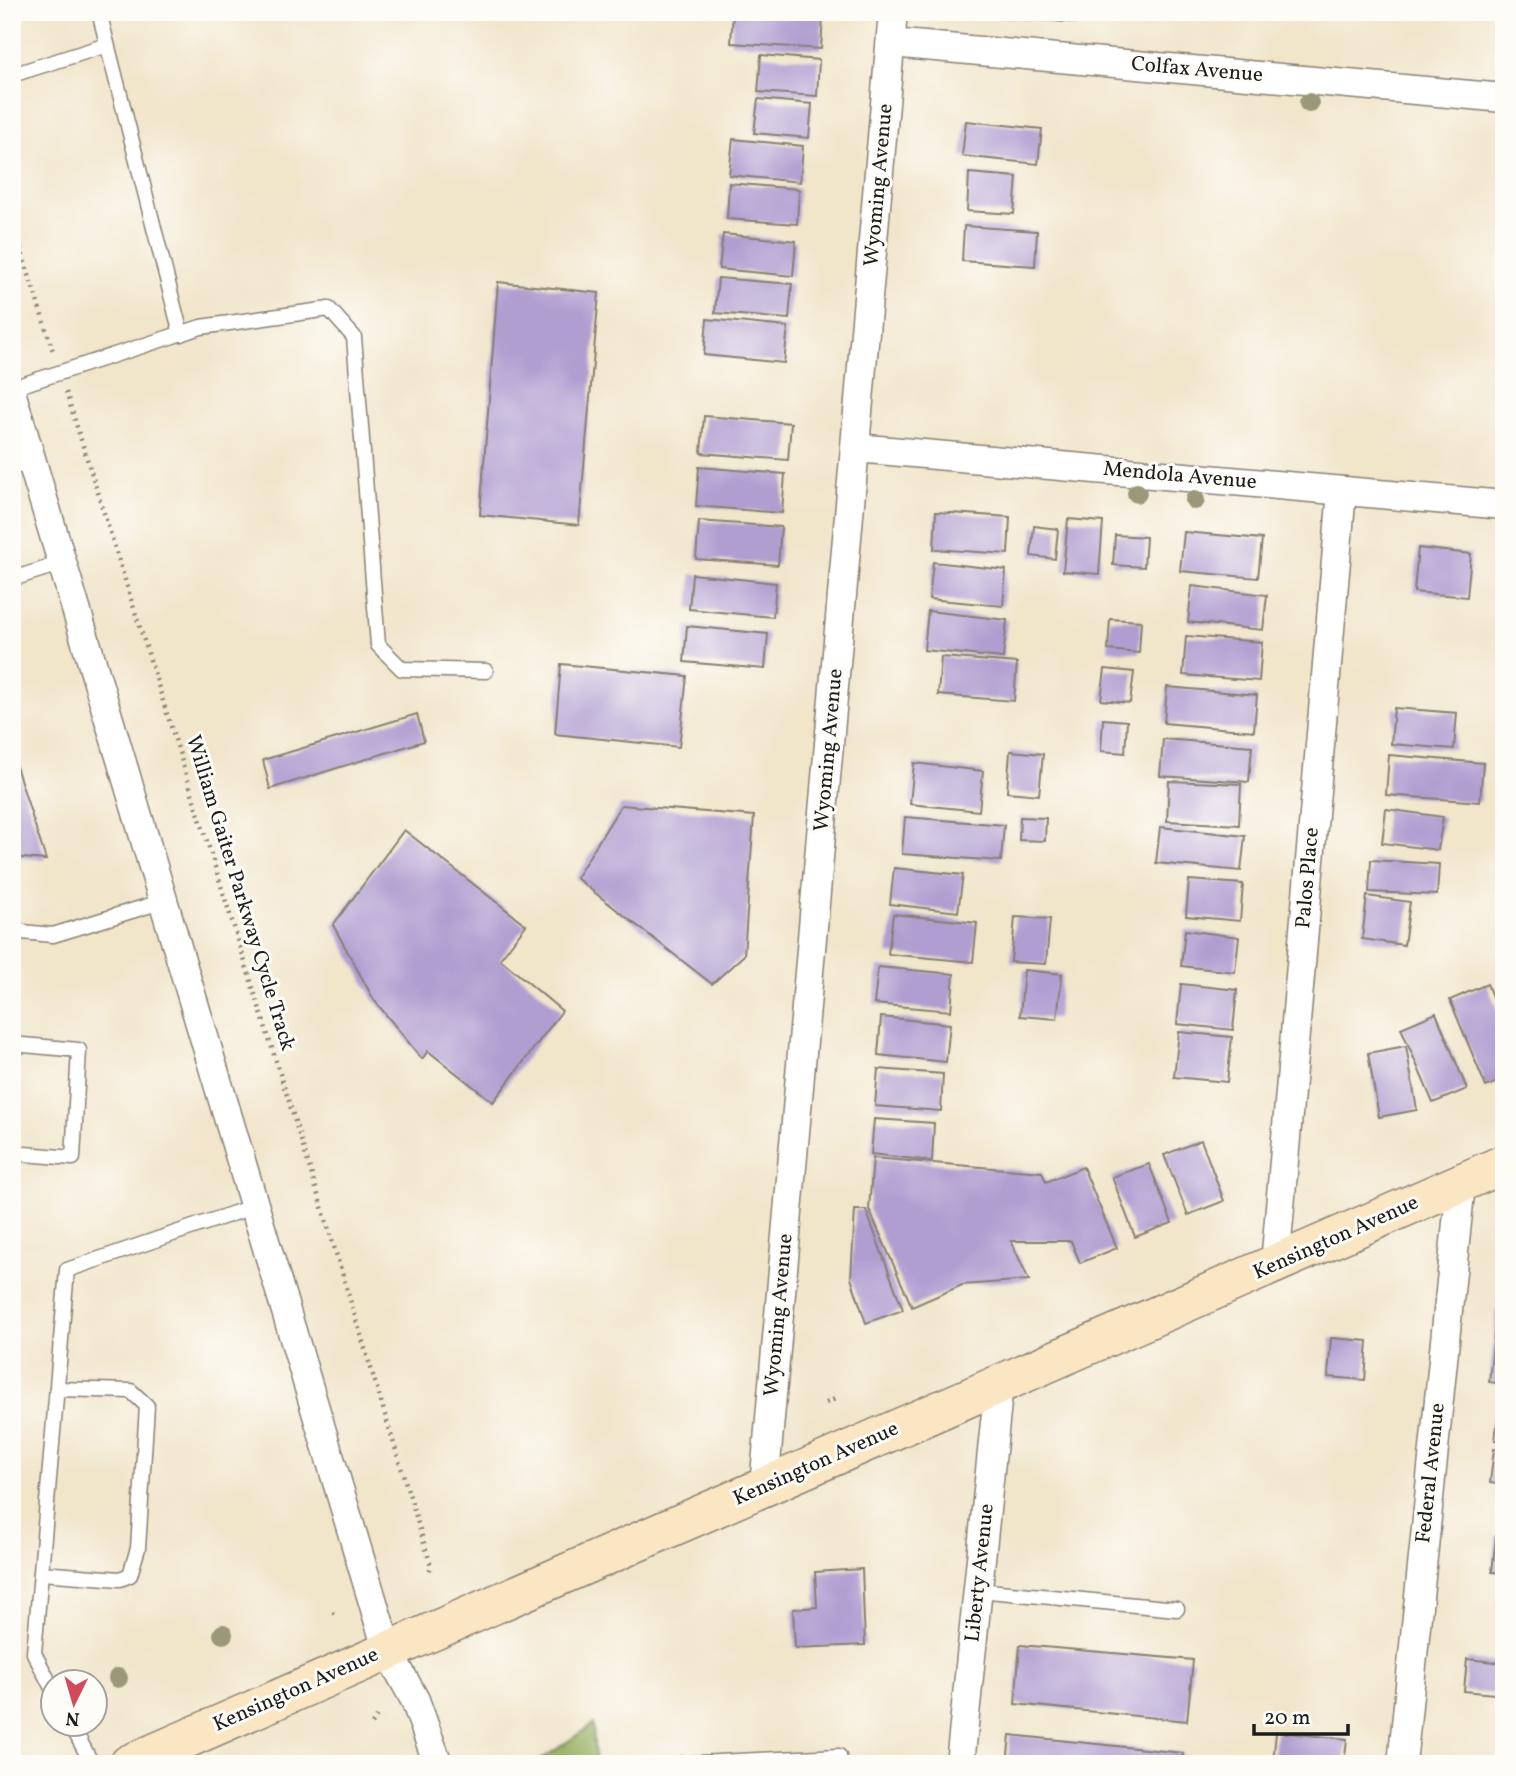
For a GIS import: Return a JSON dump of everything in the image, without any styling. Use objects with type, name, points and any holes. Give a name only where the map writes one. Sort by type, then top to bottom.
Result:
[{"type":"street","name":"Wyoming Avenue","points":[[764,1488],[893,12]]},
{"type":"street","name":"Colfax Avenue","points":[[891,43],[1504,98]]},
{"type":"street","points":[[12,395],[23,467],[63,563],[387,1649],[415,1700],[439,1764]]},
{"type":"street","name":"Mendola Avenue","points":[[856,448],[1504,505]]},
{"type":"street","name":"Palos Place","points":[[1275,1265],[1342,491]]},
{"type":"street","name":"Kensington Avenue","points":[[129,1764],[387,1649],[764,1488],[1504,1164]]},
{"type":"street","name":"Federal Avenue","points":[[1402,1764],[1461,1183]]},
{"type":"street","name":"Liberty Avenue","points":[[960,1764],[999,1383]]},
{"type":"lane","points":[[99,12],[181,334]]},
{"type":"lane","points":[[12,75],[107,45]]},
{"type":"lane","points":[[12,388],[201,327],[329,309],[354,337],[378,645],[402,669],[486,671]]},
{"type":"lane","points":[[12,579],[63,563]]},
{"type":"lane","points":[[12,931],[53,935],[164,901]]},
{"type":"lane","points":[[12,1044],[79,1050],[73,1158],[12,1153]]},
{"type":"lane","points":[[42,1668],[34,1653],[67,1270],[255,1206]]},
{"type":"lane","points":[[41,1573],[120,1579],[130,1575],[138,1548],[147,1406],[131,1391],[57,1389]]},
{"type":"lane","points":[[978,1590],[1177,1609]]},
{"type":"lane","points":[[78,1738],[92,1764]]},
{"type":"lane","points":[[679,1764],[839,1756],[840,1764]]},
{"type":"path","name":"William Gaiter Parkway Cycle Track","points":[[12,221],[325,1217],[431,1566],[428,1574]]},
{"type":"path","points":[[826,1403],[835,1399]]},
{"type":"path","points":[[372,1724],[377,1717]]},
{"type":"green space","points":[[593,1724],[595,1764],[535,1764]]},
{"type":"building","points":[[733,12],[823,16],[821,49],[731,43]]},
{"type":"building","points":[[964,12],[1081,12],[1080,23]]},
{"type":"building","points":[[761,55],[819,60],[817,96],[758,92]]},
{"type":"building","points":[[758,99],[812,104],[809,138],[754,133]]},
{"type":"building","points":[[966,121],[1042,129],[1038,164],[962,156]]},
{"type":"building","points":[[733,139],[803,146],[800,182],[729,175]]},
{"type":"building","points":[[969,173],[1017,177],[1014,214],[967,211]]},
{"type":"building","points":[[729,183],[799,189],[797,224],[727,219]]},
{"type":"building","points":[[964,226],[1037,231],[1035,266],[962,261]]},
{"type":"building","points":[[723,234],[796,241],[793,276],[719,269]]},
{"type":"building","points":[[718,278],[792,284],[789,319],[715,313]]},
{"type":"building","points":[[498,282],[599,293],[579,525],[480,515]]},
{"type":"building","points":[[707,319],[788,327],[784,363],[704,355]]},
{"type":"building","points":[[704,416],[791,423],[788,460],[701,453]]},
{"type":"building","points":[[699,467],[785,474],[782,513],[696,506]]},
{"type":"building","points":[[936,512],[1010,517],[1008,554],[934,549]]},
{"type":"building","points":[[1068,519],[1103,522],[1099,574],[1063,571]]},
{"type":"building","points":[[699,521],[781,527],[778,565],[696,559]]},
{"type":"building","points":[[1034,526],[1058,529],[1055,559],[1031,556]]},
{"type":"building","points":[[1184,532],[1262,539],[1258,578],[1180,571]]},
{"type":"building","points":[[1115,535],[1146,537],[1144,567],[1113,565]]},
{"type":"building","points":[[1418,548],[1471,554],[1467,597],[1414,592]]},
{"type":"building","points":[[933,562],[1006,570],[1003,606],[929,599]]},
{"type":"building","points":[[692,574],[776,583],[773,617],[689,609]]},
{"type":"building","points":[[1192,586],[1267,595],[1263,630],[1188,622]]},
{"type":"building","points":[[928,611],[1007,620],[1003,658],[924,650]]},
{"type":"building","points":[[1110,619],[1141,621],[1139,653],[1108,650]]},
{"type":"building","points":[[687,626],[768,634],[765,669],[684,662]]},
{"type":"building","points":[[1186,636],[1262,642],[1259,681],[1183,675]]},
{"type":"building","points":[[941,657],[1017,663],[1014,701],[938,695]]},
{"type":"building","points":[[561,664],[687,676],[679,747],[555,734]]},
{"type":"building","points":[[1105,669],[1134,672],[1130,703],[1101,700]]},
{"type":"building","points":[[1167,687],[1257,695],[1254,731],[1164,723]]},
{"type":"building","points":[[1394,708],[1457,713],[1454,749],[1391,744]]},
{"type":"building","points":[[417,714],[424,741],[270,789],[263,760]]},
{"type":"building","points":[[1103,719],[1127,721],[1125,753],[1101,751]]},
{"type":"building","points":[[1163,739],[1252,746],[1249,782],[1160,776]]},
{"type":"building","points":[[1010,751],[1043,754],[1039,795],[1007,792]]},
{"type":"building","points":[[1389,755],[1483,763],[1480,802],[1386,795]]},
{"type":"building","points":[[13,757],[46,860],[12,857]]},
{"type":"building","points":[[914,763],[983,771],[979,811],[910,804]]},
{"type":"building","points":[[1169,781],[1241,784],[1239,825],[1167,821]]},
{"type":"building","points":[[621,805],[754,816],[744,955],[712,984],[576,878]]},
{"type":"building","points":[[1386,809],[1443,817],[1438,850],[1382,843]]},
{"type":"building","points":[[905,817],[1004,825],[1001,861],[902,854]]},
{"type":"building","points":[[1020,817],[1046,818],[1045,841],[1019,840]]},
{"type":"building","points":[[1160,827],[1245,836],[1241,871],[1156,863]]},
{"type":"building","points":[[404,830],[526,925],[500,959],[562,1011],[493,1102],[428,1051],[422,1059],[374,1000],[333,925]]},
{"type":"building","points":[[1371,860],[1439,864],[1437,895],[1369,892]]},
{"type":"building","points":[[894,868],[963,875],[958,912],[890,904]]},
{"type":"building","points":[[1189,880],[1243,884],[1240,921],[1186,916]]},
{"type":"building","points":[[1367,896],[1410,902],[1404,945],[1362,939]]},
{"type":"building","points":[[893,914],[977,923],[973,962],[888,954]]},
{"type":"building","points":[[1015,917],[1050,919],[1046,964],[1011,962]]},
{"type":"building","points":[[1185,930],[1239,937],[1235,972],[1181,966]]},
{"type":"building","points":[[878,967],[954,974],[951,1011],[874,1004]]},
{"type":"building","points":[[1024,970],[1062,974],[1057,1019],[1020,1016]]},
{"type":"building","points":[[1181,984],[1237,990],[1233,1030],[1177,1024]]},
{"type":"building","points":[[1487,984],[1504,1026],[1504,1079],[1486,1087],[1450,1000]]},
{"type":"building","points":[[1436,1013],[1467,1089],[1433,1103],[1401,1028]]},
{"type":"building","points":[[881,1017],[950,1024],[946,1062],[878,1055]]},
{"type":"building","points":[[1179,1032],[1232,1037],[1227,1082],[1174,1077]]},
{"type":"building","points":[[1406,1046],[1417,1110],[1379,1117],[1368,1053]]},
{"type":"building","points":[[878,1069],[943,1074],[941,1111],[875,1106]]},
{"type":"building","points":[[874,1119],[934,1123],[932,1161],[871,1154]]},
{"type":"building","points":[[1201,1140],[1224,1201],[1188,1215],[1164,1155]]},
{"type":"building","points":[[873,1158],[1042,1172],[1046,1182],[1083,1167],[1117,1248],[1080,1263],[1071,1241],[1011,1241],[1029,1280],[962,1285],[912,1307],[869,1209]]},
{"type":"building","points":[[1149,1164],[1172,1223],[1135,1237],[1112,1177]]},
{"type":"building","points":[[855,1210],[866,1210],[903,1310],[866,1323],[851,1278]]},
{"type":"building","points":[[1504,1259],[1504,1384],[1489,1382]]},
{"type":"building","points":[[1331,1338],[1368,1341],[1365,1380],[1328,1377]]},
{"type":"building","points":[[1499,1407],[1504,1407],[1504,1441],[1495,1440]]},
{"type":"building","points":[[1494,1449],[1504,1451],[1504,1485],[1490,1483]]},
{"type":"building","points":[[1496,1536],[1504,1537],[1504,1573],[1492,1572]]},
{"type":"building","points":[[862,1569],[865,1645],[795,1648],[793,1609],[817,1607],[815,1572]]},
{"type":"building","points":[[1020,1645],[1193,1660],[1187,1721],[1015,1704]]},
{"type":"building","points":[[1467,1659],[1504,1663],[1504,1695],[1464,1691]]},
{"type":"building","points":[[1276,1732],[1347,1739],[1344,1764],[1273,1764]]},
{"type":"building","points":[[1010,1735],[1183,1753],[1182,1764],[1007,1764]]}]
